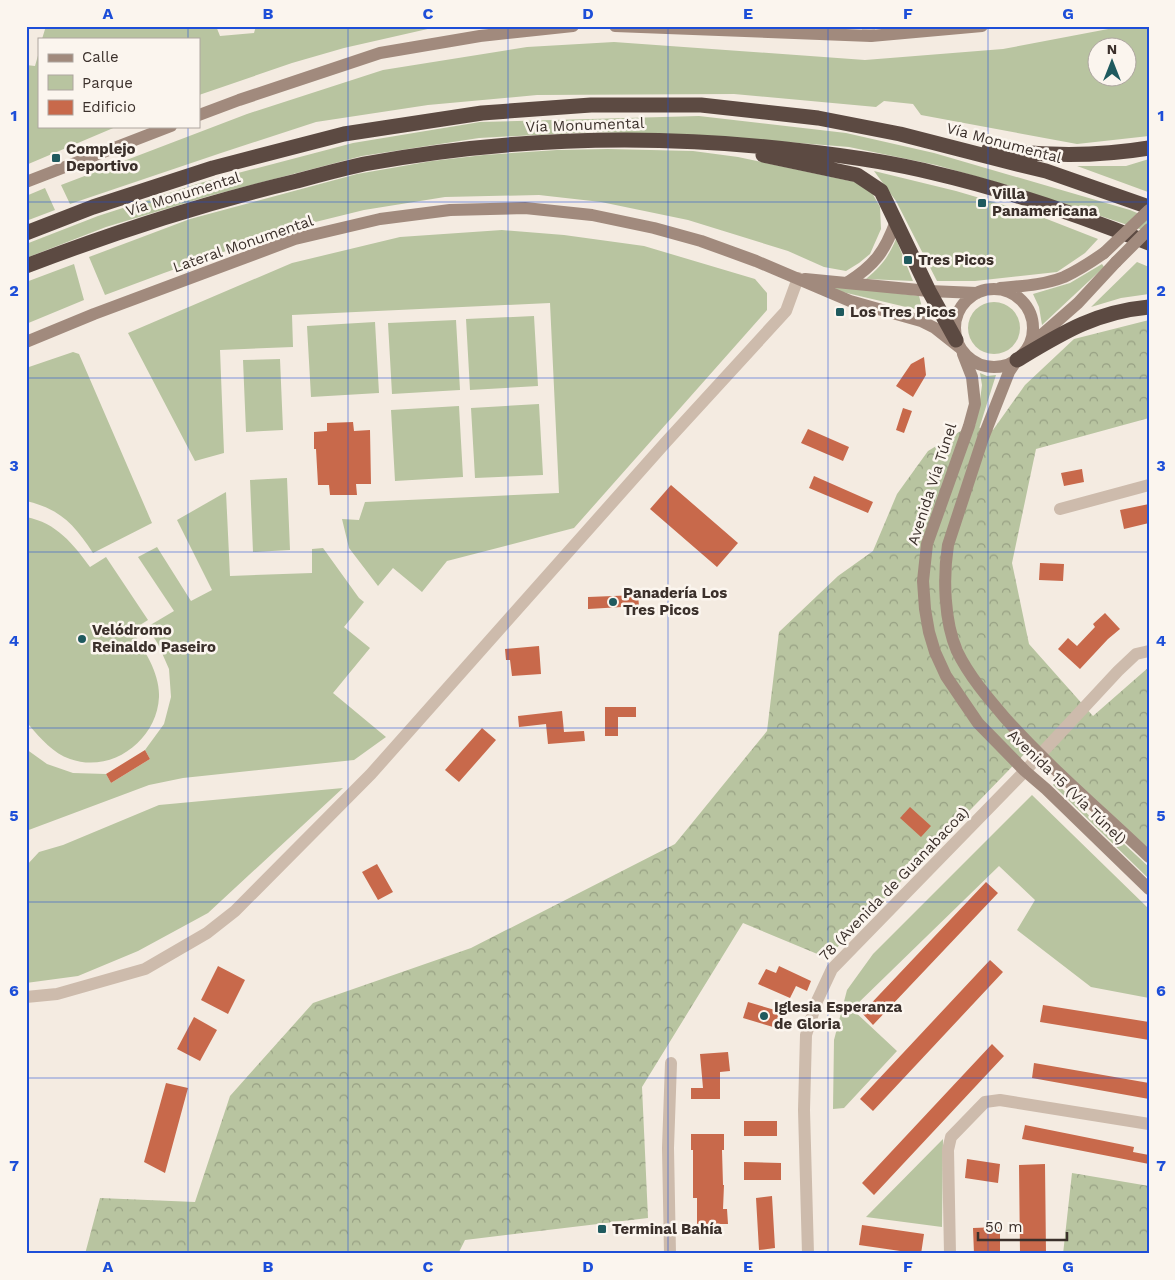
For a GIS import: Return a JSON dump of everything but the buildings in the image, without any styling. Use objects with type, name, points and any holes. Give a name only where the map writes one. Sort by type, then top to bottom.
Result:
[{"type":"highway","name":"Vía Monumental","points":[[26,233],[93,207],[213,168],[344,134],[482,113],[591,105],[701,105],[818,118],[926,140],[1046,172],[1149,209]]},
{"type":"highway","name":"Vía Monumental","points":[[26,266],[107,236],[232,196],[363,164],[482,147],[593,139],[700,142],[850,156],[933,172],[1009,193],[1114,228],[1149,243]]},
{"type":"highway","points":[[926,140],[996,150],[1063,156],[1099,155],[1149,148]]},
{"type":"highway","points":[[700,142],[857,175],[881,191],[959,347]]},
{"type":"highway","points":[[1017,360],[1058,336],[1102,316],[1125,310],[1149,307]]},
{"type":"street","points":[[200,115],[380,53],[523,29],[573,26]]},
{"type":"street","points":[[615,26],[869,31],[982,26]]},
{"type":"street","points":[[26,182],[166,128]]},
{"type":"street","name":"Lateral Monumental","points":[[26,342],[296,239],[380,219],[450,210],[525,208],[592,216],[654,228],[701,241],[798,278],[850,301],[921,321],[935,328],[959,347]]},
{"type":"street","points":[[1149,209],[1104,253],[1063,277],[1039,284],[992,289],[977,293],[967,299],[960,308],[954,329],[959,347],[974,362],[986,367],[998,368],[1011,364],[1078,303],[1149,229]]},
{"type":"street","points":[[848,282],[877,260],[896,221]]},
{"type":"street","points":[[26,997],[57,994],[145,969],[207,933],[235,911],[371,774],[666,442],[786,311],[798,278]]},
{"type":"street","name":"Lateral Monumental","points":[[798,278],[977,293]]},
{"type":"street","points":[[992,289],[1006,291],[1018,297],[1027,307],[1032,319],[1033,333],[1029,346]]},
{"type":"street","name":"Avenida Vía Túnel","points":[[959,347],[972,377],[975,404],[927,544],[923,581],[925,609],[935,652],[946,676],[962,701],[978,724],[985,729]]},
{"type":"street","name":"Avenida 15 (Vía Túnel)","points":[[1017,360],[1010,372],[983,438],[948,545],[945,562],[947,606],[957,650],[966,667],[988,698],[1040,755],[1149,857]]},
{"type":"street","points":[[1060,509],[1149,485]]},
{"type":"street","name":"78 (Avenida de Guanabacoa)","points":[[808,1254],[804,1110],[806,1035],[817,1001],[832,969],[1025,771],[1118,670],[1136,654],[1149,651]]},
{"type":"street","name":"Avenida 15 (Vía Túnel)","points":[[985,729],[1025,771],[1149,889]]},
{"type":"street","points":[[670,1254],[668,1148],[671,1063]]},
{"type":"street","points":[[950,1254],[948,1150],[951,1137],[985,1102],[1000,1100],[1149,1124]]},
{"type":"green space","points":[[46,26],[216,26],[220,36],[254,33],[256,26],[447,26],[344,48],[292,63],[200,95],[200,38],[42,38]]},
{"type":"green space","points":[[1124,26],[1149,26],[1149,136],[1077,144],[921,115],[913,104],[884,101],[876,107],[734,94],[537,95],[428,105],[316,122],[70,204],[61,185],[247,114],[383,70],[527,47],[614,42],[865,60],[1003,49]]},
{"type":"green space","points":[[38,56],[38,128],[113,128],[26,165],[26,65],[35,66]]},
{"type":"green space","points":[[699,116],[846,133],[934,153],[1130,210],[1149,218],[1149,232],[1010,186],[936,165],[849,147],[700,135],[592,132],[479,138],[362,156],[209,196],[106,227],[26,258],[26,244],[98,216],[200,183],[353,143],[480,122]]},
{"type":"green space","points":[[608,149],[693,151],[738,157],[855,182],[871,191],[880,207],[881,229],[870,254],[846,271],[824,267],[788,251],[688,220],[601,202],[539,195],[445,197],[364,210],[291,228],[105,295],[89,257],[190,219],[357,174],[432,161],[484,155]]},
{"type":"green space","points":[[1149,159],[1148,192],[1077,166],[1126,166]]},
{"type":"green space","points":[[874,171],[956,191],[1034,214],[1098,239],[1085,253],[1057,272],[975,281],[937,281],[896,201]]},
{"type":"green space","points":[[45,188],[55,210],[26,221],[26,196]]},
{"type":"green space","points":[[502,230],[564,235],[644,246],[755,279],[767,293],[767,310],[574,528],[447,561],[422,592],[393,568],[378,586],[349,548],[342,519],[359,520],[365,502],[559,493],[550,303],[292,315],[293,347],[220,350],[224,453],[195,461],[128,333],[292,263],[400,237]]},
{"type":"green space","points":[[896,239],[913,281],[866,279],[884,261]]},
{"type":"green space","points":[[1137,262],[1149,267],[1149,294],[1121,298],[1091,307]]},
{"type":"green space","points":[[74,264],[84,300],[26,324],[26,282]]},
{"type":"green space","points":[[1102,264],[1104,267],[1042,325],[1039,307],[1033,294],[1070,283]]},
{"type":"green space","points":[[829,285],[919,296],[923,311],[834,290]]},
{"type":"green space","points":[[994,302],[1004,304],[1012,310],[1018,318],[1020,328],[1018,338],[1012,346],[1004,352],[994,354],[984,352],[976,346],[970,338],[968,328],[970,318],[976,310],[984,304]]},
{"type":"green space","points":[[534,316],[538,386],[470,390],[466,319]]},
{"type":"green space","points":[[456,320],[460,390],[392,394],[388,323]]},
{"type":"green space","points":[[1149,320],[1149,418],[1036,449],[1012,563],[1029,644],[1093,716],[1149,667],[1149,850],[1034,744],[827,958],[743,923],[642,1087],[648,1218],[465,1240],[458,1254],[85,1254],[100,1198],[195,1202],[230,1096],[313,1003],[471,948],[675,844],[767,731],[779,632],[838,576],[873,551],[897,494],[928,451],[969,426],[993,430],[1025,385],[1074,339]]},
{"type":"green space","points":[[375,322],[379,393],[311,397],[307,326]]},
{"type":"green space","points":[[73,352],[79,354],[152,523],[93,553],[65,519],[48,508],[26,501],[26,368]]},
{"type":"green space","points":[[280,359],[283,430],[246,432],[243,360]]},
{"type":"green space","points":[[980,373],[987,376],[996,375],[978,432],[932,614],[979,408],[982,385]]},
{"type":"green space","points":[[539,404],[543,475],[475,478],[471,408]]},
{"type":"green space","points":[[459,406],[463,477],[395,481],[391,410]]},
{"type":"green space","points":[[287,478],[290,550],[253,552],[250,480]]},
{"type":"green space","points":[[226,492],[230,576],[312,573],[312,549],[323,548],[359,598],[364,602],[344,627],[370,648],[333,693],[386,737],[354,760],[183,778],[149,785],[26,831],[26,749],[47,764],[73,773],[106,774],[111,783],[150,759],[145,750],[164,724],[171,697],[169,669],[158,644],[147,627],[174,611],[138,557],[157,547],[191,601],[212,590],[177,520]]},
{"type":"green space","name":"Velódromo Reinaldo Paseiro","points":[[26,517],[47,524],[55,529],[77,550],[90,567],[106,557],[148,620],[132,630],[157,679],[159,697],[156,713],[150,727],[141,739],[130,750],[116,757],[101,762],[70,759],[53,749],[29,725],[26,727]]},
{"type":"green space","points":[[1055,782],[1111,837],[1122,842],[1149,867],[1149,879],[1053,785]]},
{"type":"green space","points":[[343,788],[208,913],[138,951],[78,976],[26,983],[26,866],[39,852],[63,845],[159,805]]},
{"type":"green space","points":[[1032,795],[1149,909],[1149,998],[1091,987],[1017,930],[1035,900],[999,866],[852,1009],[897,1051],[844,1108],[833,1109],[834,1040],[847,990],[873,954]]},
{"type":"green space","points":[[943,1139],[942,1227],[866,1217]]},
{"type":"green space","points":[[1072,1173],[1149,1186],[1149,1254],[1063,1254]]},
{"type":"place","name":"Complejo Deportivo","points":[[56,158]]},
{"type":"place","name":"Villa Panamericana","points":[[982,203]]},
{"type":"place","name":"Tres Picos","points":[[908,260]]},
{"type":"place","name":"Los Tres Picos","points":[[840,312]]},
{"type":"place","name":"Panadería Los Tres Picos","points":[[613,602]]},
{"type":"place","name":"Velódromo Reinaldo Paseiro","points":[[82,639]]},
{"type":"place","name":"Iglesia Esperanza de Gloria","points":[[764,1016]]},
{"type":"place","name":"Terminal Bahía","points":[[602,1229]]}]
